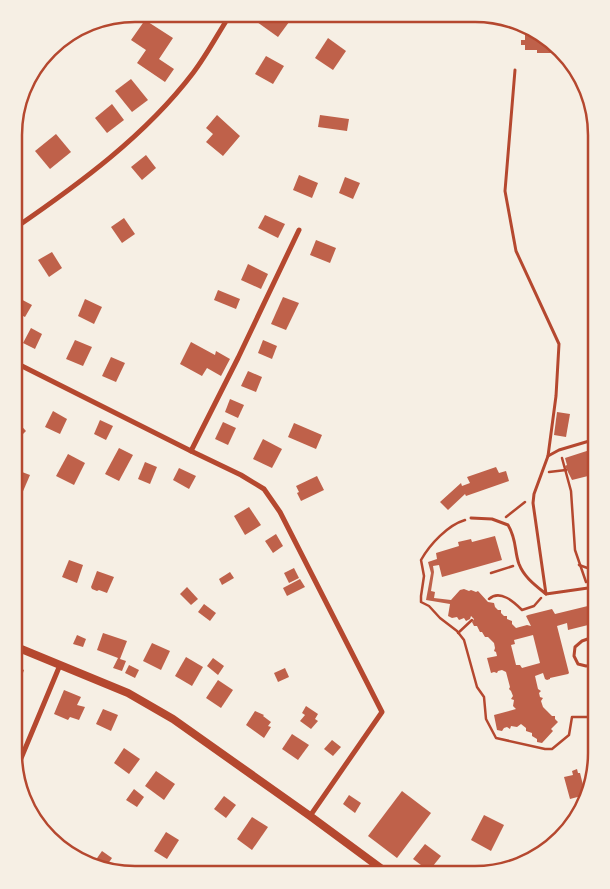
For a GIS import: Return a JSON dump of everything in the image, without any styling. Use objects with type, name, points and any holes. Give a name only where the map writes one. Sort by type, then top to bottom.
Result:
[{"type":"street","points":[[22,223],[73,187],[161,111],[194,72],[225,22]]},
{"type":"street","points":[[191,452],[299,230]]},
{"type":"street","points":[[22,366],[191,452],[241,475],[264,489],[280,512],[382,712],[310,816]]},
{"type":"street","points":[[22,649],[128,693],[174,719],[378,866]]},
{"type":"street","points":[[22,756],[60,665]]},
{"type":"lane","points":[[515,70],[505,191],[516,252],[559,344],[556,396],[548,456],[534,494],[533,503],[546,594]]},
{"type":"lane","points":[[548,456],[559,450],[588,441]]},
{"type":"lane","points":[[471,518],[492,519],[508,525],[516,544],[519,564],[528,579],[546,594],[587,588]]},
{"type":"lane","points":[[587,640],[575,648],[574,656],[578,664],[587,666]]},
{"type":"path","points":[[559,450],[566,470],[570,491],[575,550],[587,586]]},
{"type":"path","points":[[542,473],[566,470]]},
{"type":"path","points":[[501,522],[534,494]]},
{"type":"path","points":[[471,518],[456,523],[434,543],[421,560],[424,576],[420,596],[421,602],[429,606],[464,640],[477,686],[484,697],[486,719],[496,738],[545,749],[552,748],[568,735],[572,717],[587,717]]},
{"type":"path","points":[[491,573],[519,564]]},
{"type":"path","points":[[579,565],[587,568]]},
{"type":"path","points":[[489,599],[493,595],[497,595],[512,600],[522,610],[534,606],[546,594]]},
{"type":"path","points":[[458,633],[472,620]]},
{"type":"building","points":[[144,22],[148,22],[173,38],[159,59],[174,69],[165,82],[137,63],[146,50],[131,40]]},
{"type":"building","points":[[257,22],[289,22],[278,37]]},
{"type":"building","points":[[525,35],[551,53],[537,53],[537,50],[525,50],[525,45],[521,45],[521,40],[525,40]]},
{"type":"building","points":[[328,38],[346,51],[333,70],[315,58]]},
{"type":"building","points":[[266,56],[284,66],[273,84],[255,74]]},
{"type":"building","points":[[131,79],[148,100],[132,112],[115,91]]},
{"type":"building","points":[[112,104],[124,120],[107,133],[95,118]]},
{"type":"building","points":[[217,115],[240,136],[223,156],[206,142],[213,134],[206,128]]},
{"type":"building","points":[[320,115],[349,119],[347,131],[318,127]]},
{"type":"building","points":[[56,134],[71,152],[50,169],[35,151]]},
{"type":"building","points":[[146,155],[156,168],[142,180],[131,167]]},
{"type":"building","points":[[299,175],[318,183],[312,198],[293,190]]},
{"type":"building","points":[[345,177],[360,183],[353,199],[339,193]]},
{"type":"building","points":[[265,215],[285,224],[278,238],[258,228]]},
{"type":"building","points":[[124,218],[135,234],[122,243],[111,227]]},
{"type":"building","points":[[316,240],[336,248],[330,263],[310,255]]},
{"type":"building","points":[[52,252],[62,268],[49,277],[38,260]]},
{"type":"building","points":[[248,264],[268,274],[261,289],[241,280]]},
{"type":"building","points":[[218,290],[240,299],[236,309],[214,300]]},
{"type":"building","points":[[283,297],[299,303],[286,330],[271,324]]},
{"type":"building","points":[[85,299],[102,307],[94,324],[78,316]]},
{"type":"building","points":[[22,300],[32,305],[25,317],[22,316]]},
{"type":"building","points":[[31,328],[42,334],[35,349],[23,343]]},
{"type":"building","points":[[75,340],[92,347],[83,366],[66,359]]},
{"type":"building","points":[[263,340],[277,346],[272,359],[258,353]]},
{"type":"building","points":[[191,342],[215,355],[216,351],[230,359],[221,376],[207,368],[202,376],[180,364]]},
{"type":"building","points":[[111,357],[125,363],[116,382],[102,376]]},
{"type":"building","points":[[248,371],[262,377],[256,392],[241,386]]},
{"type":"building","points":[[230,399],[244,405],[238,418],[225,412]]},
{"type":"building","points":[[53,411],[67,419],[60,434],[45,427]]},
{"type":"building","points":[[557,412],[570,414],[566,437],[554,435]]},
{"type":"building","points":[[100,420],[113,426],[106,440],[94,434]]},
{"type":"building","points":[[223,422],[236,428],[228,445],[215,439]]},
{"type":"building","points":[[294,423],[322,435],[316,449],[288,437]]},
{"type":"building","points":[[22,427],[26,431],[22,435]]},
{"type":"building","points":[[263,439],[282,449],[272,468],[253,459]]},
{"type":"building","points":[[119,448],[133,455],[119,481],[105,474]]},
{"type":"building","points":[[587,451],[587,476],[572,480],[565,466],[567,465],[565,458]]},
{"type":"building","points":[[68,454],[85,463],[74,485],[56,476]]},
{"type":"building","points":[[145,462],[157,467],[150,484],[138,479]]},
{"type":"building","points":[[496,467],[499,473],[506,471],[509,481],[466,496],[465,494],[448,510],[440,502],[461,483],[462,486],[470,483],[467,477]]},
{"type":"building","points":[[179,468],[196,476],[189,489],[173,480]]},
{"type":"building","points":[[22,472],[30,475],[22,494]]},
{"type":"building","points":[[317,476],[324,490],[301,501],[296,486]]},
{"type":"building","points":[[249,507],[261,525],[245,535],[234,516]]},
{"type":"building","points":[[276,534],[283,546],[273,553],[265,541]]},
{"type":"building","points":[[495,536],[502,560],[442,577],[439,565],[433,566],[431,591],[435,592],[434,598],[451,600],[460,590],[478,591],[488,602],[494,603],[495,607],[501,610],[504,616],[507,616],[507,619],[512,621],[516,628],[527,625],[531,626],[526,616],[528,615],[552,609],[555,614],[587,606],[587,625],[568,630],[567,623],[557,626],[569,673],[547,680],[543,673],[535,676],[538,689],[541,691],[539,693],[540,697],[543,698],[541,701],[543,707],[552,716],[555,716],[558,722],[542,743],[537,742],[532,733],[526,731],[526,728],[521,724],[517,727],[511,726],[510,729],[504,728],[502,731],[497,730],[494,715],[516,709],[513,706],[514,700],[511,699],[513,696],[509,689],[506,672],[502,670],[497,673],[491,673],[487,658],[497,656],[494,651],[494,643],[480,632],[477,626],[474,626],[472,622],[474,619],[471,616],[466,621],[464,618],[459,620],[457,617],[452,618],[448,616],[450,604],[426,600],[431,573],[428,562],[437,559],[436,553],[459,546],[458,542],[471,539],[472,542]],"holes":[[[533,635],[540,663],[522,668],[520,665],[516,665],[511,645],[515,644],[514,640]]]},
{"type":"building","points":[[69,560],[83,565],[77,583],[62,577]]},
{"type":"building","points":[[294,568],[299,578],[289,583],[284,573]]},
{"type":"building","points":[[97,571],[114,577],[107,593],[97,591],[91,587]]},
{"type":"building","points":[[230,572],[234,578],[222,585],[219,579]]},
{"type":"building","points":[[300,579],[305,587],[287,596],[283,588]]},
{"type":"building","points":[[187,587],[198,599],[191,605],[180,594]]},
{"type":"building","points":[[204,604],[216,613],[210,621],[198,612]]},
{"type":"building","points":[[103,633],[127,641],[120,659],[126,661],[122,671],[113,668],[118,658],[97,650]]},
{"type":"building","points":[[77,635],[86,639],[83,647],[73,644]]},
{"type":"building","points":[[152,643],[170,651],[161,670],[143,661]]},
{"type":"building","points":[[186,657],[203,667],[192,686],[175,676]]},
{"type":"building","points":[[213,658],[224,666],[218,675],[207,666]]},
{"type":"building","points":[[129,665],[139,670],[135,678],[125,673]]},
{"type":"building","points":[[285,668],[289,677],[278,682],[274,673]]},
{"type":"building","points":[[218,680],[233,690],[221,708],[206,698]]},
{"type":"building","points":[[64,690],[81,697],[77,705],[85,707],[79,720],[70,717],[68,720],[54,714]]},
{"type":"building","points":[[306,706],[318,714],[315,719],[318,721],[311,729],[300,721],[305,715],[302,713]]},
{"type":"building","points":[[103,709],[118,715],[111,731],[96,724]]},
{"type":"building","points":[[255,711],[264,715],[271,722],[268,726],[271,727],[264,738],[246,725]]},
{"type":"building","points":[[292,734],[309,745],[298,760],[282,749]]},
{"type":"building","points":[[332,740],[341,747],[333,756],[324,749]]},
{"type":"building","points":[[124,748],[140,759],[129,774],[114,763]]},
{"type":"building","points":[[577,769],[583,785],[579,797],[570,799],[564,777],[573,775],[572,771]]},
{"type":"building","points":[[156,771],[175,784],[164,800],[145,786]]},
{"type":"building","points":[[134,789],[144,797],[137,807],[126,800]]},
{"type":"building","points":[[402,791],[431,813],[397,858],[368,836]]},
{"type":"building","points":[[349,795],[361,803],[355,813],[343,804]]},
{"type":"building","points":[[224,796],[236,805],[226,818],[214,809]]},
{"type":"building","points":[[484,815],[504,825],[491,851],[471,840]]},
{"type":"building","points":[[252,817],[268,827],[252,850],[237,839]]},
{"type":"building","points":[[166,832],[179,840],[167,859],[154,851]]},
{"type":"building","points":[[425,844],[441,856],[433,866],[422,866],[413,859]]},
{"type":"building","points":[[102,851],[112,858],[108,863],[96,860]]}]
